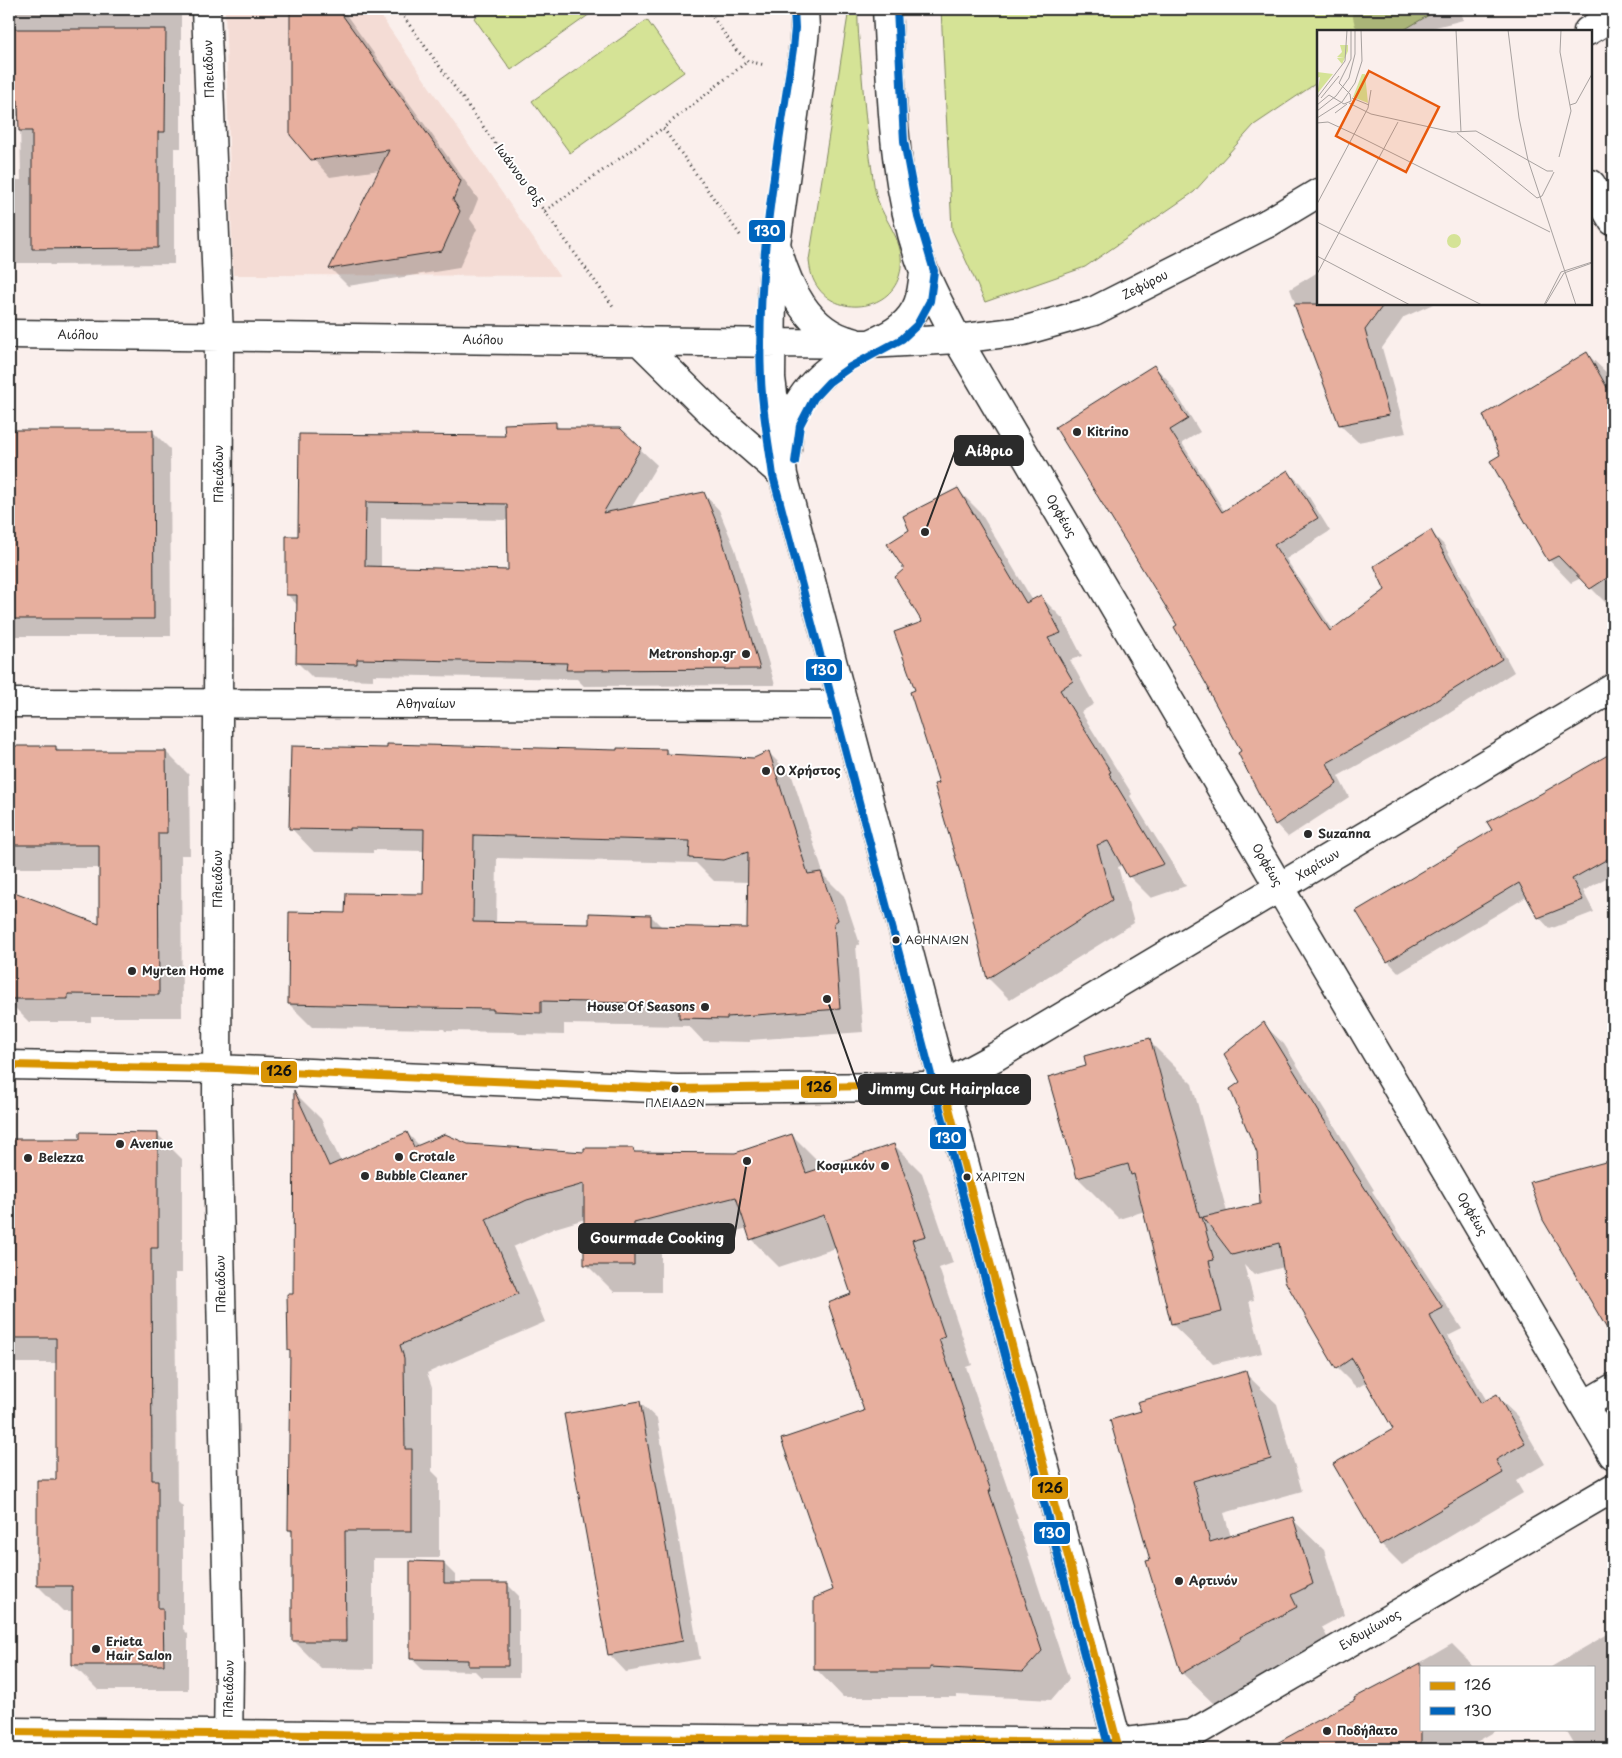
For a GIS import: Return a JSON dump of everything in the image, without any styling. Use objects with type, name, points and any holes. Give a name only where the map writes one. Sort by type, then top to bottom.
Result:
[{"type":"street","name":"Πλειάδων","points":[[206,9],[219,337],[218,1069],[230,1665],[228,1742]]},
{"type":"street","points":[[804,9],[804,50],[776,244],[772,290],[771,378],[783,476],[1118,1746]]},
{"type":"street","points":[[783,476],[790,422],[806,392],[822,374],[845,358],[896,331],[909,319],[920,299],[924,273],[908,218],[894,142],[887,9]]},
{"type":"street","points":[[1590,30],[1613,16]]},
{"type":"street","points":[[1592,186],[1613,221]]},
{"type":"street","name":"Ζεφύρου","points":[[957,339],[1023,331],[1094,311],[1268,223],[1317,194]]},
{"type":"street","points":[[776,244],[781,264],[790,285],[808,313],[824,328],[841,339],[869,344]]},
{"type":"street","name":"Ορφέως","points":[[924,273],[957,339],[1613,1455]]},
{"type":"street","name":"Αιόλου","points":[[9,334],[869,344],[957,339]]},
{"type":"street","points":[[639,341],[712,413],[783,476]]},
{"type":"street","name":"Χαρίτων","points":[[943,1085],[995,1057],[1613,688]]},
{"type":"street","name":"Αθηναίων","points":[[9,703],[843,705]]},
{"type":"street","points":[[9,1065],[218,1069],[677,1089],[943,1085]]},
{"type":"street","points":[[1584,1405],[1613,1388]]},
{"type":"street","name":"Ενδυμίωνος","points":[[9,1732],[228,1742],[1118,1746],[1192,1734],[1613,1488]]},
{"type":"path","name":"Ιωάννου Φιξ","points":[[398,9],[639,341]]},
{"type":"path","points":[[707,9],[736,50],[748,61],[765,66]]},
{"type":"path","points":[[545,212],[663,128],[748,61]]},
{"type":"path","points":[[663,128],[740,235]]},
{"type":"shaded area","points":[[225,9],[376,9],[559,276],[233,275]]},
{"type":"green space","points":[[487,9],[597,9],[511,70],[474,18]]},
{"type":"green space","points":[[849,9],[858,9],[864,97],[876,195],[898,242],[901,262],[900,273],[895,285],[887,295],[876,302],[852,306],[839,304],[828,298],[819,289],[812,275],[809,260]]},
{"type":"green space","points":[[941,9],[1439,9],[1404,30],[1317,30],[1317,83],[1254,125],[1194,192],[1085,267],[985,302],[952,230]]},
{"type":"green space","points":[[647,20],[684,72],[570,153],[532,101]]},
{"type":"building","points":[[290,9],[338,9],[461,181],[453,200],[460,211],[442,251],[329,269],[389,150],[311,160],[290,135]]},
{"type":"building","points":[[9,29],[166,29],[165,132],[158,132],[158,248],[32,249],[32,131],[19,131],[18,100],[9,100]]},
{"type":"building","points":[[1294,304],[1383,305],[1365,330],[1389,415],[1339,425]]},
{"type":"building","points":[[1587,352],[1613,398],[1613,574],[1590,589],[1558,556],[1548,561],[1490,461],[1500,455],[1483,415]]},
{"type":"building","points":[[1154,365],[1188,419],[1170,430],[1222,512],[1288,470],[1318,518],[1274,545],[1330,631],[1385,590],[1374,566],[1431,530],[1502,659],[1421,710],[1327,763],[1337,784],[1275,825],[1238,753],[1241,751],[1174,627],[1177,625],[1055,427]]},
{"type":"building","points":[[556,422],[556,428],[620,428],[641,448],[603,513],[704,492],[720,531],[760,669],[566,670],[567,663],[357,659],[357,664],[296,663],[297,595],[286,595],[286,536],[298,536],[299,434],[505,436],[504,424]],"holes":[[[366,502],[507,504],[508,570],[365,566]]]},
{"type":"building","points":[[9,430],[153,430],[154,619],[9,619]]},
{"type":"building","points":[[958,488],[1026,603],[1041,595],[1061,633],[1048,638],[1073,681],[1060,690],[1111,772],[1109,773],[1164,864],[1128,877],[1108,841],[1097,845],[1112,900],[987,979],[969,903],[934,784],[939,783],[910,692],[915,690],[894,632],[922,622],[895,577],[904,569],[887,544],[909,530],[903,516]]},
{"type":"building","points":[[387,744],[617,750],[617,748],[666,749],[666,754],[754,758],[769,751],[808,874],[821,872],[838,920],[834,923],[840,1009],[727,1017],[727,1019],[679,1018],[679,1004],[541,1001],[541,1013],[493,1011],[493,1009],[288,1004],[289,912],[345,913],[346,893],[423,894],[424,829],[289,829],[291,746],[387,748]],"holes":[[[474,835],[690,841],[689,858],[724,860],[748,852],[747,928],[651,926],[651,915],[589,913],[589,924],[473,922]]]},
{"type":"building","points":[[9,746],[56,746],[56,751],[166,751],[167,833],[158,833],[159,995],[68,994],[68,999],[9,999],[9,890],[99,924],[99,845],[9,845]]},
{"type":"building","points":[[1613,752],[1613,856],[1572,879],[1583,900],[1538,918],[1519,883],[1387,962],[1356,911],[1492,830],[1487,822],[1530,800]]},
{"type":"building","points":[[1264,1022],[1353,1170],[1443,1308],[1429,1315],[1481,1403],[1497,1394],[1525,1443],[1496,1460],[1503,1473],[1380,1545],[1333,1464],[1393,1429],[1352,1358],[1336,1369],[1285,1281],[1279,1243],[1232,1255],[1203,1217],[1260,1204],[1257,1153],[1230,1089],[1240,1082],[1224,1054]]},
{"type":"building","points":[[1150,1038],[1200,1218],[1202,1217],[1214,1260],[1209,1261],[1222,1312],[1171,1324],[1134,1174],[1131,1175],[1128,1164],[1077,1178],[1048,1077],[1086,1066],[1084,1056]]},
{"type":"building","points":[[294,1090],[329,1166],[407,1132],[414,1147],[445,1134],[468,1144],[584,1152],[584,1148],[633,1148],[634,1152],[735,1153],[792,1134],[806,1173],[894,1144],[926,1236],[912,1240],[945,1337],[939,1339],[991,1491],[989,1491],[1042,1651],[1023,1672],[930,1667],[930,1670],[814,1670],[814,1598],[833,1590],[781,1439],[864,1411],[828,1303],[851,1294],[824,1215],[750,1240],[736,1197],[634,1223],[634,1265],[584,1265],[584,1184],[527,1200],[486,1219],[518,1294],[400,1345],[404,1358],[405,1449],[412,1449],[412,1531],[345,1531],[346,1641],[292,1641],[292,1530],[288,1530],[290,1351],[288,1350],[287,1294],[293,1294]]},
{"type":"building","points":[[80,1132],[158,1133],[158,1248],[151,1248],[152,1480],[158,1480],[158,1608],[163,1608],[164,1665],[72,1665],[72,1586],[37,1586],[37,1480],[56,1480],[56,1338],[9,1338],[9,1139],[80,1139]]},
{"type":"building","points":[[1613,1160],[1613,1339],[1543,1220],[1530,1182]]},
{"type":"building","points":[[1246,1371],[1271,1459],[1193,1481],[1210,1542],[1293,1517],[1313,1584],[1291,1595],[1297,1607],[1240,1637],[1241,1639],[1181,1674],[1146,1561],[1150,1560],[1110,1420],[1141,1411],[1137,1402]]},
{"type":"building","points":[[640,1401],[683,1641],[608,1655],[564,1414]]},
{"type":"building","points":[[410,1561],[444,1562],[444,1583],[508,1583],[508,1666],[468,1666],[468,1660],[410,1659]]},
{"type":"building","points":[[1421,1663],[1421,1749],[1266,1749],[1355,1700],[1354,1698]]},
{"type":"transit line","name":"130","points":[[795,462],[800,425],[814,398],[829,382],[850,367],[902,339],[917,325],[930,301],[934,271],[918,217],[904,141],[897,9]]},
{"type":"transit line","name":"130","points":[[794,10],[793,49],[769,213],[760,337],[764,415],[773,476],[1109,1749]]},
{"type":"transit line","name":"126","points":[[9,1065],[218,1069],[677,1089],[943,1085],[1119,1749]]},
{"type":"transit line","name":"126","points":[[9,1732],[1117,1743]]},
{"type":"place","name":"Kitrino","points":[[1077,432]]},
{"type":"place","name":"Αίθριο","points":[[925,532]]},
{"type":"place","name":"Metronshop.gr","points":[[746,654]]},
{"type":"place","name":"Ο Χρήστος","points":[[766,771]]},
{"type":"place","name":"Suzanna","points":[[1308,834]]},
{"type":"place","name":"ΑΘΗΝΑΙΩΝ","points":[[896,940]]},
{"type":"place","name":"Myrten Home","points":[[132,971]]},
{"type":"place","name":"Jimmy Cut Hairplace","points":[[827,999]]},
{"type":"place","name":"House Of Seasons","points":[[705,1007]]},
{"type":"place","name":"ΠΛΕΙΑΔΩΝ","points":[[675,1089]]},
{"type":"place","name":"Avenue","points":[[120,1144]]},
{"type":"place","name":"Crotale","points":[[399,1157]]},
{"type":"place","name":"Belezza","points":[[28,1158]]},
{"type":"place","name":"Gourmade Cooking","points":[[747,1161]]},
{"type":"place","name":"Κοσμικόν","points":[[885,1166]]},
{"type":"place","name":"Bubble Cleaner","points":[[365,1176]]},
{"type":"place","name":"ΧΑΡΙΤΩΝ","points":[[967,1177]]},
{"type":"place","name":"Αρτινόν","points":[[1179,1581]]},
{"type":"place","name":"Erieta Hair Salon","points":[[96,1649]]},
{"type":"place","name":"Ποδήλατο","points":[[1327,1731]]}]
